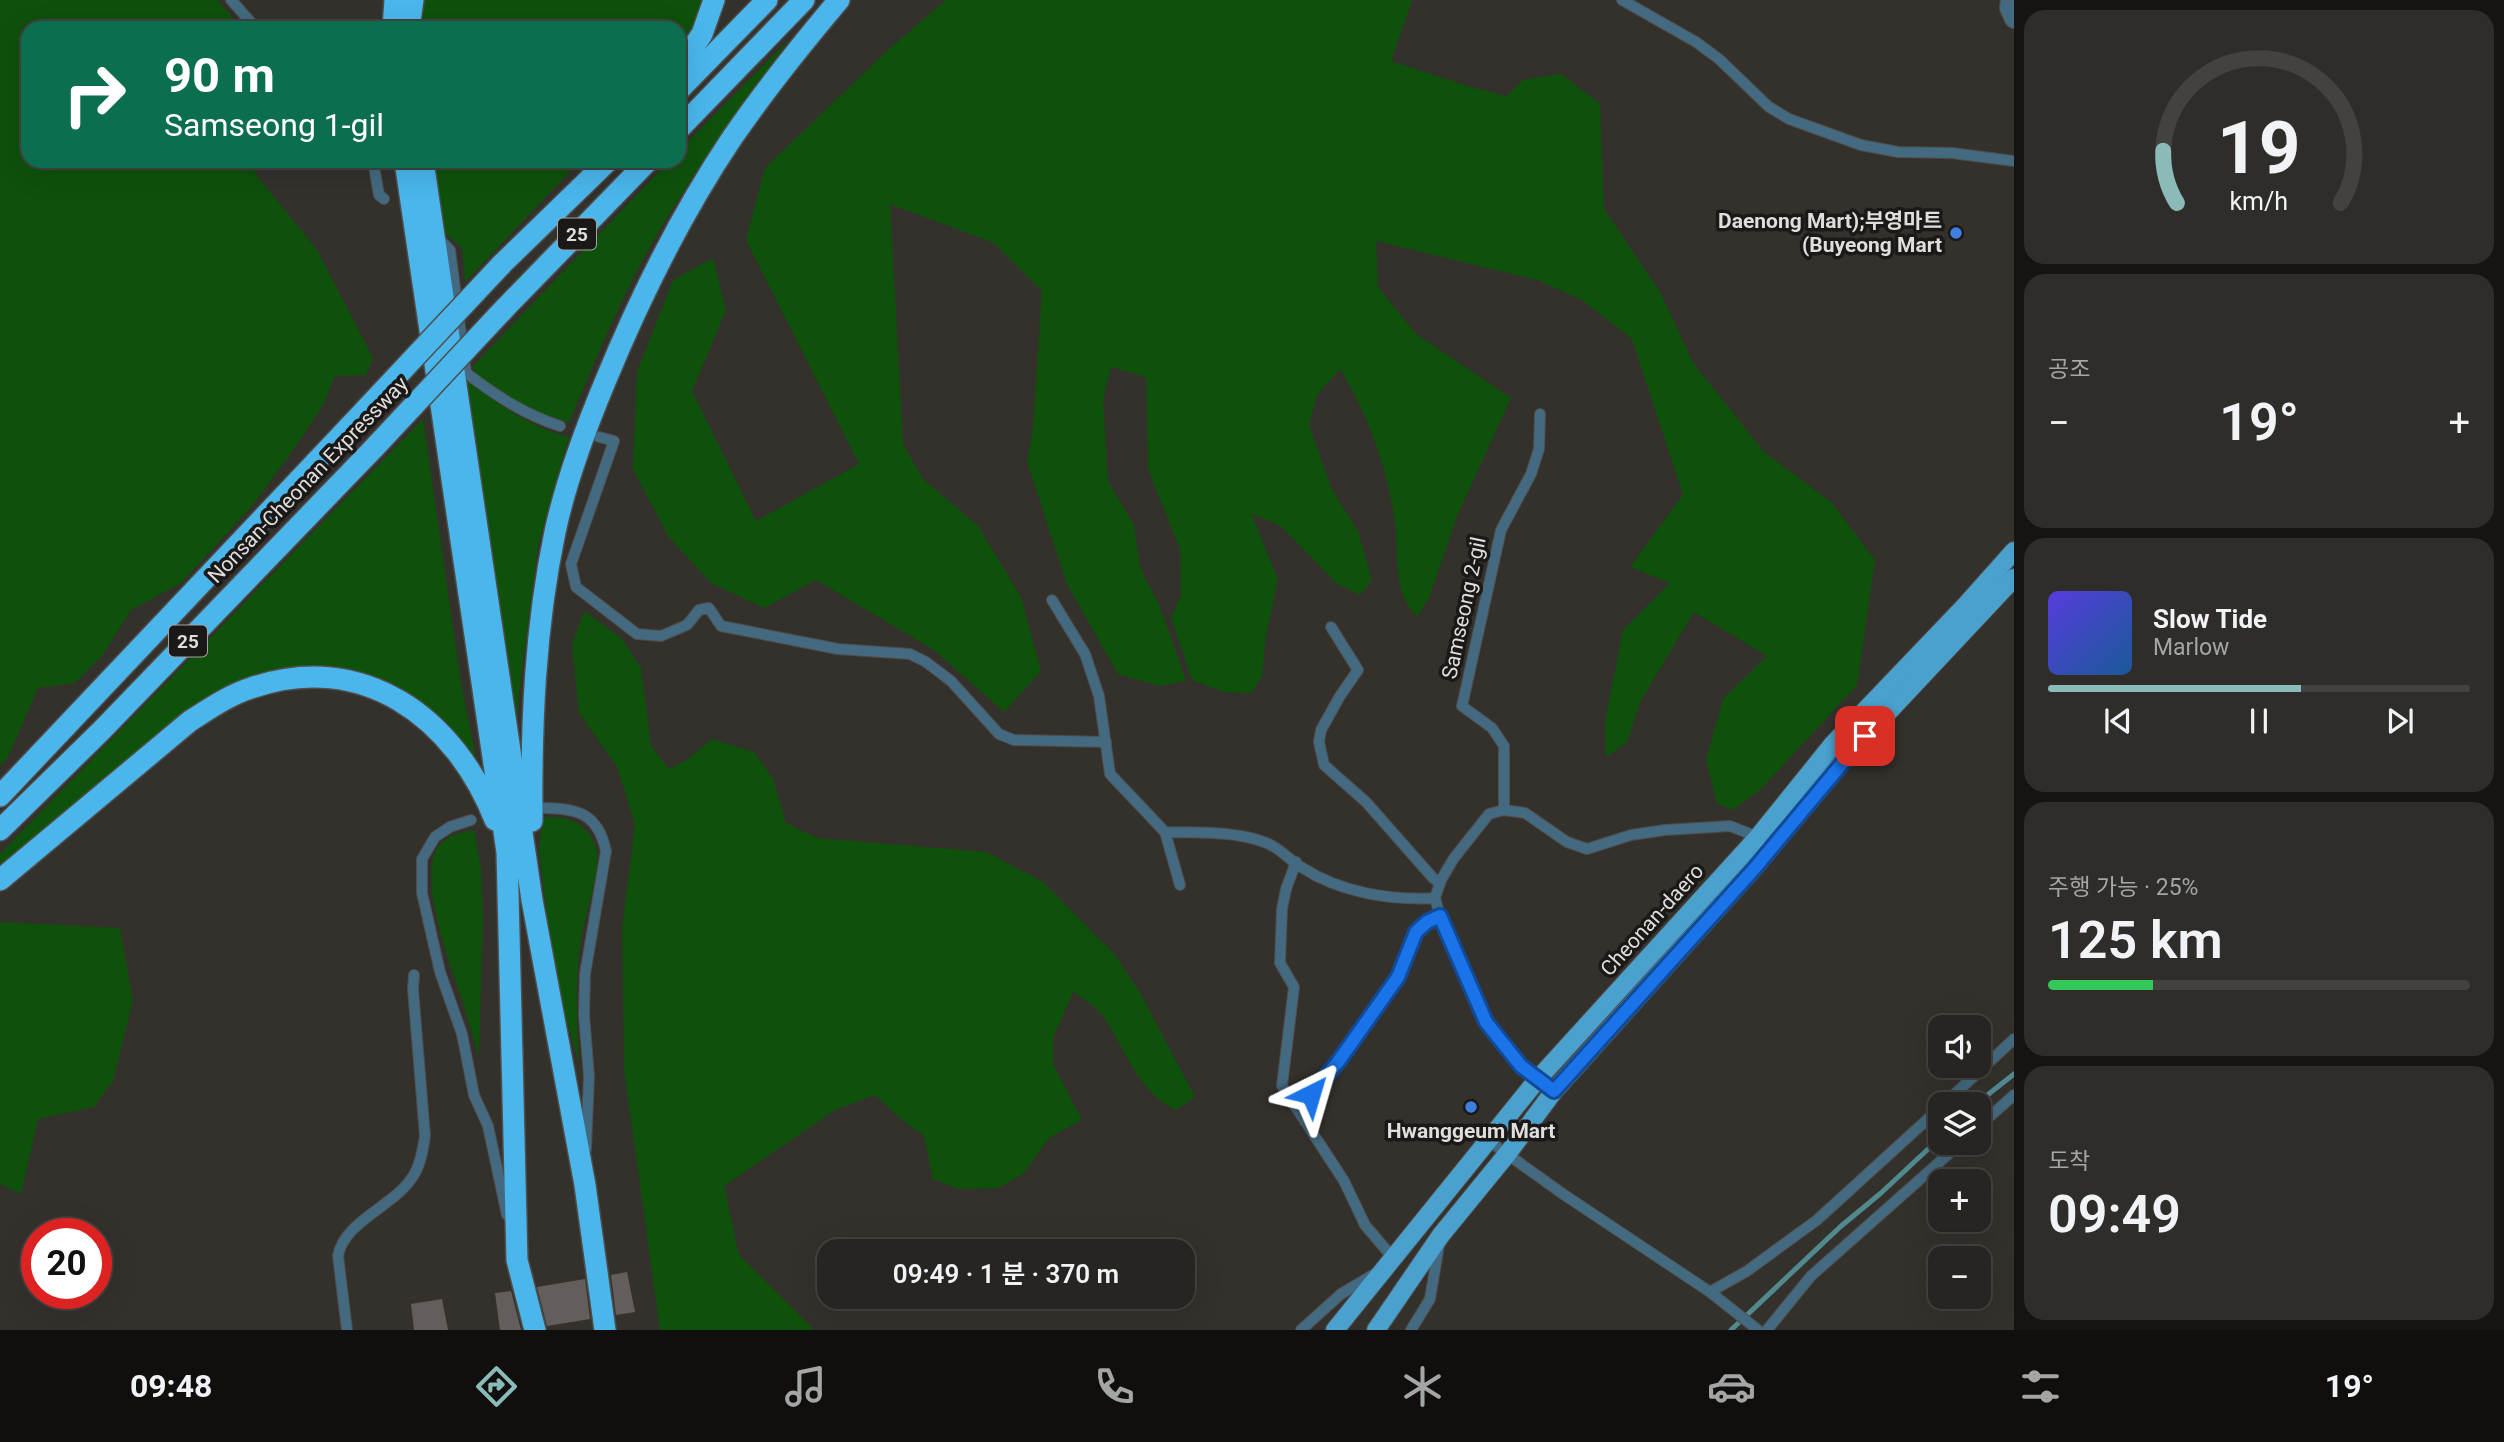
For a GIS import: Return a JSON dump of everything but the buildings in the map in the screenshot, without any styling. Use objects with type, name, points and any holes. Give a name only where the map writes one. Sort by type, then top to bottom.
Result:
[{"type":"highway","points":[[394,21],[396,0]]},
{"type":"highway","points":[[410,21],[413,0]]},
{"type":"highway","points":[[686,58],[702,34],[714,0]]},
{"type":"highway","points":[[686,83],[767,0]]},
{"type":"highway","points":[[686,122],[804,0]]},
{"type":"highway","points":[[532,900],[531,747],[539,633],[555,530],[580,444],[637,306],[703,184],[766,90],[839,0]]},
{"type":"highway","points":[[406,168],[507,852],[517,1260],[535,1330]]},
{"type":"highway","points":[[424,168],[532,900],[585,1185],[605,1330]]},
{"type":"highway","name":"Nonsan-Cheonan Expressway","points":[[0,796],[502,264],[599,168]]},
{"type":"highway","name":"Nonsan-Cheonan Expressway","points":[[0,830],[102,730],[641,168]]},
{"type":"highway","points":[[0,880],[190,721],[218,703],[251,688],[288,679],[329,678],[372,687],[404,702],[428,720],[447,738],[478,783],[507,852]]},
{"type":"main road","name":"Cheonan-daero","points":[[1335,1330],[1537,1080],[1758,837],[1833,744],[2014,551]]},
{"type":"main road","name":"Cheonan-daero","points":[[1376,1330],[1441,1234],[1508,1153],[1554,1091],[1754,869],[1847,755],[2014,578]]},
{"type":"street","points":[[2010,0],[2009,8],[2014,19]]},
{"type":"lane","points":[[231,0],[250,21]]},
{"type":"lane","points":[[1622,0],[1696,42],[1719,59],[1769,107],[1789,119],[1861,145],[1898,152],[1952,153],[2014,161]]},
{"type":"lane","points":[[374,168],[379,195],[384,199]]},
{"type":"lane","points":[[442,242],[450,250],[466,373],[500,398],[540,420],[561,426]]},
{"type":"lane","name":"Samseong 2-gil","points":[[1504,810],[1504,746],[1492,728],[1462,706],[1501,530],[1531,474],[1539,449],[1540,414]]},
{"type":"lane","points":[[599,437],[614,441],[571,564],[576,587],[637,634],[661,636],[687,625],[699,610],[709,608],[721,626],[838,649],[910,653],[951,681],[999,734],[1014,740],[1106,742]]},
{"type":"lane","points":[[1052,600],[1086,654],[1099,696],[1110,774],[1166,832],[1180,885]]},
{"type":"lane","points":[[1331,627],[1358,670],[1321,730],[1319,742],[1324,765],[1366,802],[1440,883]]},
{"type":"lane","points":[[543,808],[566,808],[586,816],[603,834],[606,851],[585,974],[584,1015],[589,1076],[585,1185]]},
{"type":"lane","points":[[1554,1091],[1521,1066],[1486,1022],[1440,916],[1435,898],[1454,858],[1489,814],[1504,810],[1525,813],[1567,842],[1587,849],[1631,835],[1665,830],[1730,826],[1758,837]]},
{"type":"lane","points":[[471,820],[450,827],[435,837],[422,859],[422,893],[440,971],[462,1034],[474,1095],[488,1126],[517,1260]]},
{"type":"lane","points":[[1166,832],[1237,834],[1264,841],[1282,850],[1296,862],[1328,880],[1374,895],[1405,900],[1435,898]]},
{"type":"lane","points":[[1296,862],[1282,909],[1280,963],[1294,986],[1282,1086],[1344,1181],[1365,1225],[1390,1263],[1340,1294],[1301,1330]]},
{"type":"lane","points":[[1297,1110],[1338,1062],[1398,977],[1416,932],[1427,922],[1440,916]]},
{"type":"lane","points":[[347,1330],[338,1256],[340,1244],[347,1234],[398,1195],[415,1174],[425,1136],[414,975]]},
{"type":"lane","points":[[1957,1092],[2014,1038]]},
{"type":"lane","points":[[1991,1116],[2014,1096]]},
{"type":"lane","points":[[1710,1292],[1746,1271],[1817,1220],[1928,1119]]},
{"type":"lane","points":[[1489,1141],[1710,1292],[1757,1329]]},
{"type":"lane","points":[[1767,1330],[1811,1276],[1947,1155]]},
{"type":"lane","points":[[1411,1330],[1430,1300],[1441,1234]]},
{"type":"green space","points":[[0,0],[217,0],[236,21],[21,21],[21,168],[253,168],[317,250],[373,358],[366,375],[335,376],[323,405],[251,507],[181,583],[131,610],[102,656],[75,683],[38,688],[8,757],[0,766]]},
{"type":"green space","points":[[421,0],[703,0],[692,34],[686,43],[686,21],[416,21]]},
{"type":"green space","points":[[946,0],[1412,0],[1391,61],[1507,96],[1523,80],[1561,74],[1600,104],[1604,209],[1660,292],[1693,363],[1764,452],[1831,502],[1875,560],[1857,685],[1761,789],[1733,810],[1717,803],[1706,760],[1723,699],[1767,656],[1694,612],[1640,702],[1627,742],[1606,757],[1605,721],[1623,630],[1670,583],[1630,567],[1683,495],[1632,339],[1582,300],[1537,280],[1376,241],[1378,287],[1416,334],[1511,398],[1457,516],[1429,598],[1417,617],[1403,594],[1399,581],[1396,528],[1381,458],[1359,403],[1340,369],[1317,395],[1309,425],[1331,488],[1358,531],[1372,580],[1360,595],[1336,583],[1282,527],[1251,513],[1278,580],[1266,635],[1262,676],[1251,693],[1224,692],[1192,680],[1171,618],[1181,596],[1180,549],[1148,469],[1146,377],[1111,367],[1103,399],[1108,481],[1134,525],[1140,568],[1160,607],[1186,681],[1160,686],[1118,674],[1067,584],[1027,462],[1033,427],[1042,291],[994,243],[890,204],[903,444],[923,479],[978,526],[1021,597],[1041,671],[1004,712],[934,650],[816,580],[764,608],[711,583],[668,536],[633,469],[637,372],[673,280],[713,258],[726,310],[692,391],[756,521],[859,464],[746,240],[765,168],[889,49]]},
{"type":"green space","points":[[790,38],[709,153],[649,248],[612,322],[569,423],[530,409],[490,386],[472,367],[662,168],[686,168],[686,144]]},
{"type":"green space","points":[[427,168],[573,168],[465,282],[462,248],[434,224]]},
{"type":"green space","points":[[464,377],[513,413],[540,427],[569,437],[538,545],[519,694],[515,763]]},
{"type":"green space","points":[[423,419],[461,684],[479,772],[448,724],[423,704],[400,691],[257,676],[0,872],[0,854]]},
{"type":"green space","points":[[584,611],[621,638],[641,668],[651,746],[669,769],[687,760],[712,739],[754,752],[773,779],[786,823],[817,838],[986,852],[1043,882],[1114,954],[1139,991],[1195,1097],[1176,1110],[1152,1093],[1134,1069],[1103,1016],[1073,992],[1053,1038],[1053,1064],[1082,1120],[1050,1137],[1023,1174],[998,1188],[958,1189],[933,1179],[924,1136],[875,1095],[835,1110],[724,1186],[739,1255],[814,1330],[660,1330],[624,1069],[622,928],[635,824],[617,767],[579,713],[572,645]]},
{"type":"green space","points":[[558,817],[577,823],[587,831],[596,849],[597,858],[578,959],[579,1063],[556,985],[539,852],[542,818]]},
{"type":"green space","points":[[474,830],[481,869],[483,914],[479,1057],[438,924],[431,881],[432,863],[441,844],[453,835]]},
{"type":"green space","points":[[0,922],[120,928],[133,1000],[113,1081],[94,1107],[38,1119],[21,1194],[0,1184]]},
{"type":"waterway","points":[[1991,1092],[2014,1074]]},
{"type":"waterway","points":[[1731,1330],[1840,1227],[1928,1149]]},
{"type":"place","name":"Daenong Mart);부영마트 (Buyeong Mart","points":[[1956,233]]},
{"type":"place","name":"Hwanggeum Mart","points":[[1471,1107]]},
{"type":"route","points":[[1311,1094],[1338,1062],[1398,977],[1416,932],[1427,922],[1440,916],[1486,1022],[1521,1066],[1554,1091],[1754,869],[1865,736]]}]
